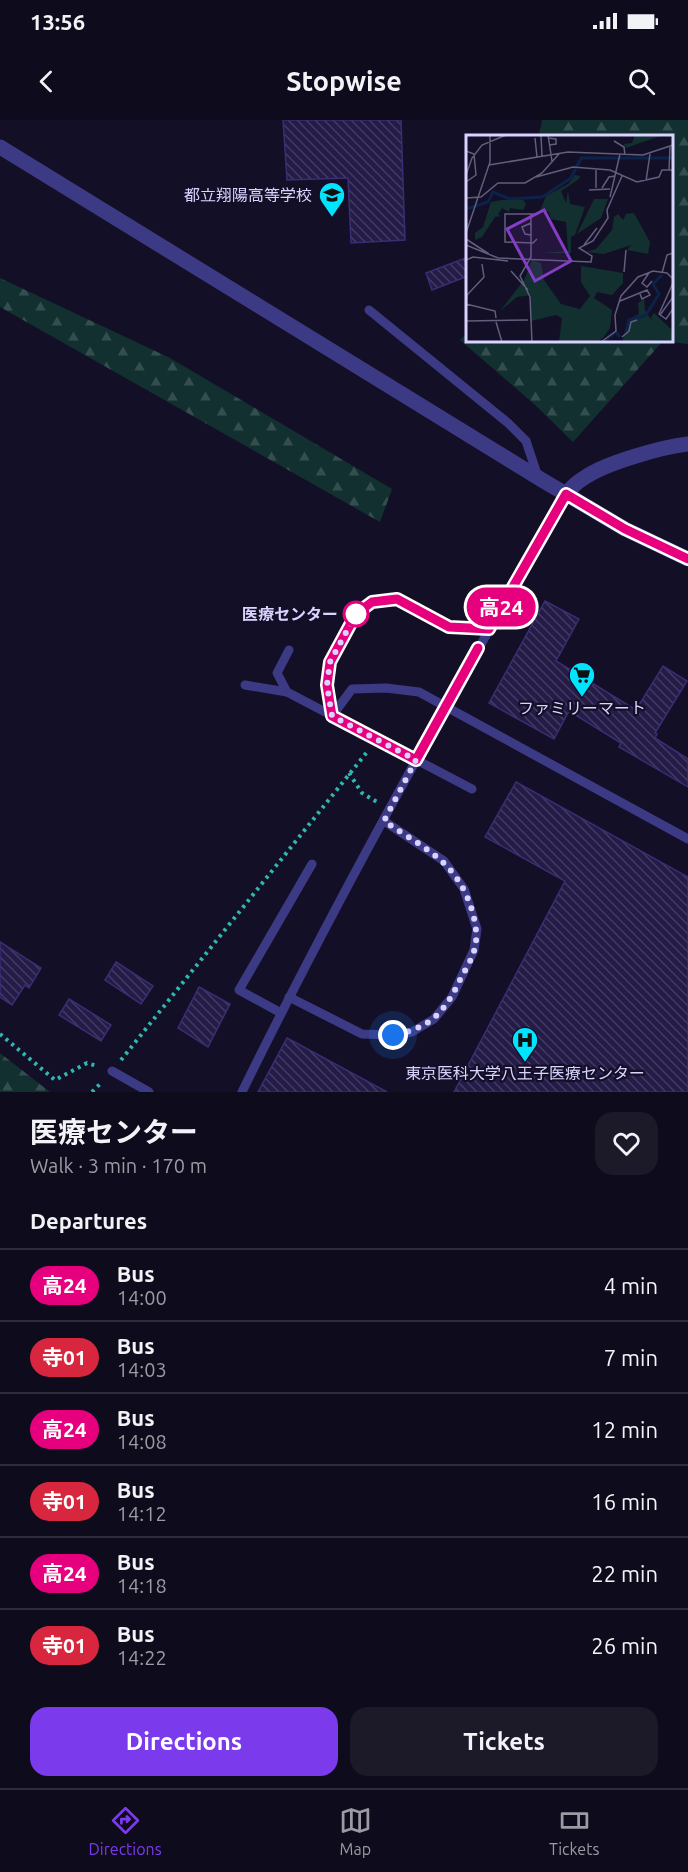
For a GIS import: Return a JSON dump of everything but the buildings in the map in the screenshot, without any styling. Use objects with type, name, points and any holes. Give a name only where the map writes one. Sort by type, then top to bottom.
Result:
[{"type":"street","points":[[0,147],[566,494],[625,529],[688,559]]},
{"type":"street","points":[[566,494],[585,477],[599,470],[671,446],[688,444]]},
{"type":"lane","points":[[369,310],[508,423],[526,441],[538,477]]},
{"type":"lane","points":[[242,1092],[289,997],[416,760],[566,494]]},
{"type":"lane","points":[[332,716],[327,685],[330,662],[356,614],[372,602],[397,599],[449,627],[489,629]]},
{"type":"lane","points":[[287,692],[277,673],[289,650]]},
{"type":"lane","points":[[245,685],[287,692],[472,789]]},
{"type":"lane","points":[[332,716],[352,689],[387,688],[419,692],[688,839]]},
{"type":"lane","points":[[289,997],[362,1034],[393,1035],[412,1032],[434,1020],[452,997],[474,950],[477,929],[464,889],[444,861],[384,821]]},
{"type":"lane","points":[[281,1013],[239,990],[312,864]]},
{"type":"lane","points":[[112,1071],[149,1092]]},
{"type":"path","points":[[92,1092],[112,1071],[376,740]]},
{"type":"path","points":[[349,773],[362,794],[380,805]]},
{"type":"path","points":[[0,1034],[55,1080],[87,1063],[112,1071]]},
{"type":"green space","points":[[542,120],[688,120],[688,344],[671,342],[673,135],[539,135]]},
{"type":"green space","points":[[0,278],[170,358],[392,489],[380,522],[0,307]]},
{"type":"green space","points":[[466,334],[466,342],[662,342],[573,442],[534,404],[460,340]]},
{"type":"green space","points":[[0,1053],[50,1092],[0,1092]]},
{"type":"bus line","name":"高24","points":[[478,648],[416,760],[332,716],[327,685],[330,662],[356,614],[372,602],[397,599],[449,627],[489,629],[566,494],[625,529],[688,559]]},
{"type":"place","name":"都立翔陽高等学校","points":[[332,218]]},
{"type":"place","name":"医療センター","points":[[356,614]]},
{"type":"place","name":"ファミリーマート","points":[[582,698]]},
{"type":"place","name":"東京医科大学八王子医療センター","points":[[525,1063]]},
{"type":"route","points":[[356,614],[330,662],[327,685],[332,716],[416,760],[384,821],[444,861],[464,889],[477,929],[474,950],[452,997],[434,1020],[412,1032],[393,1035]]}]
